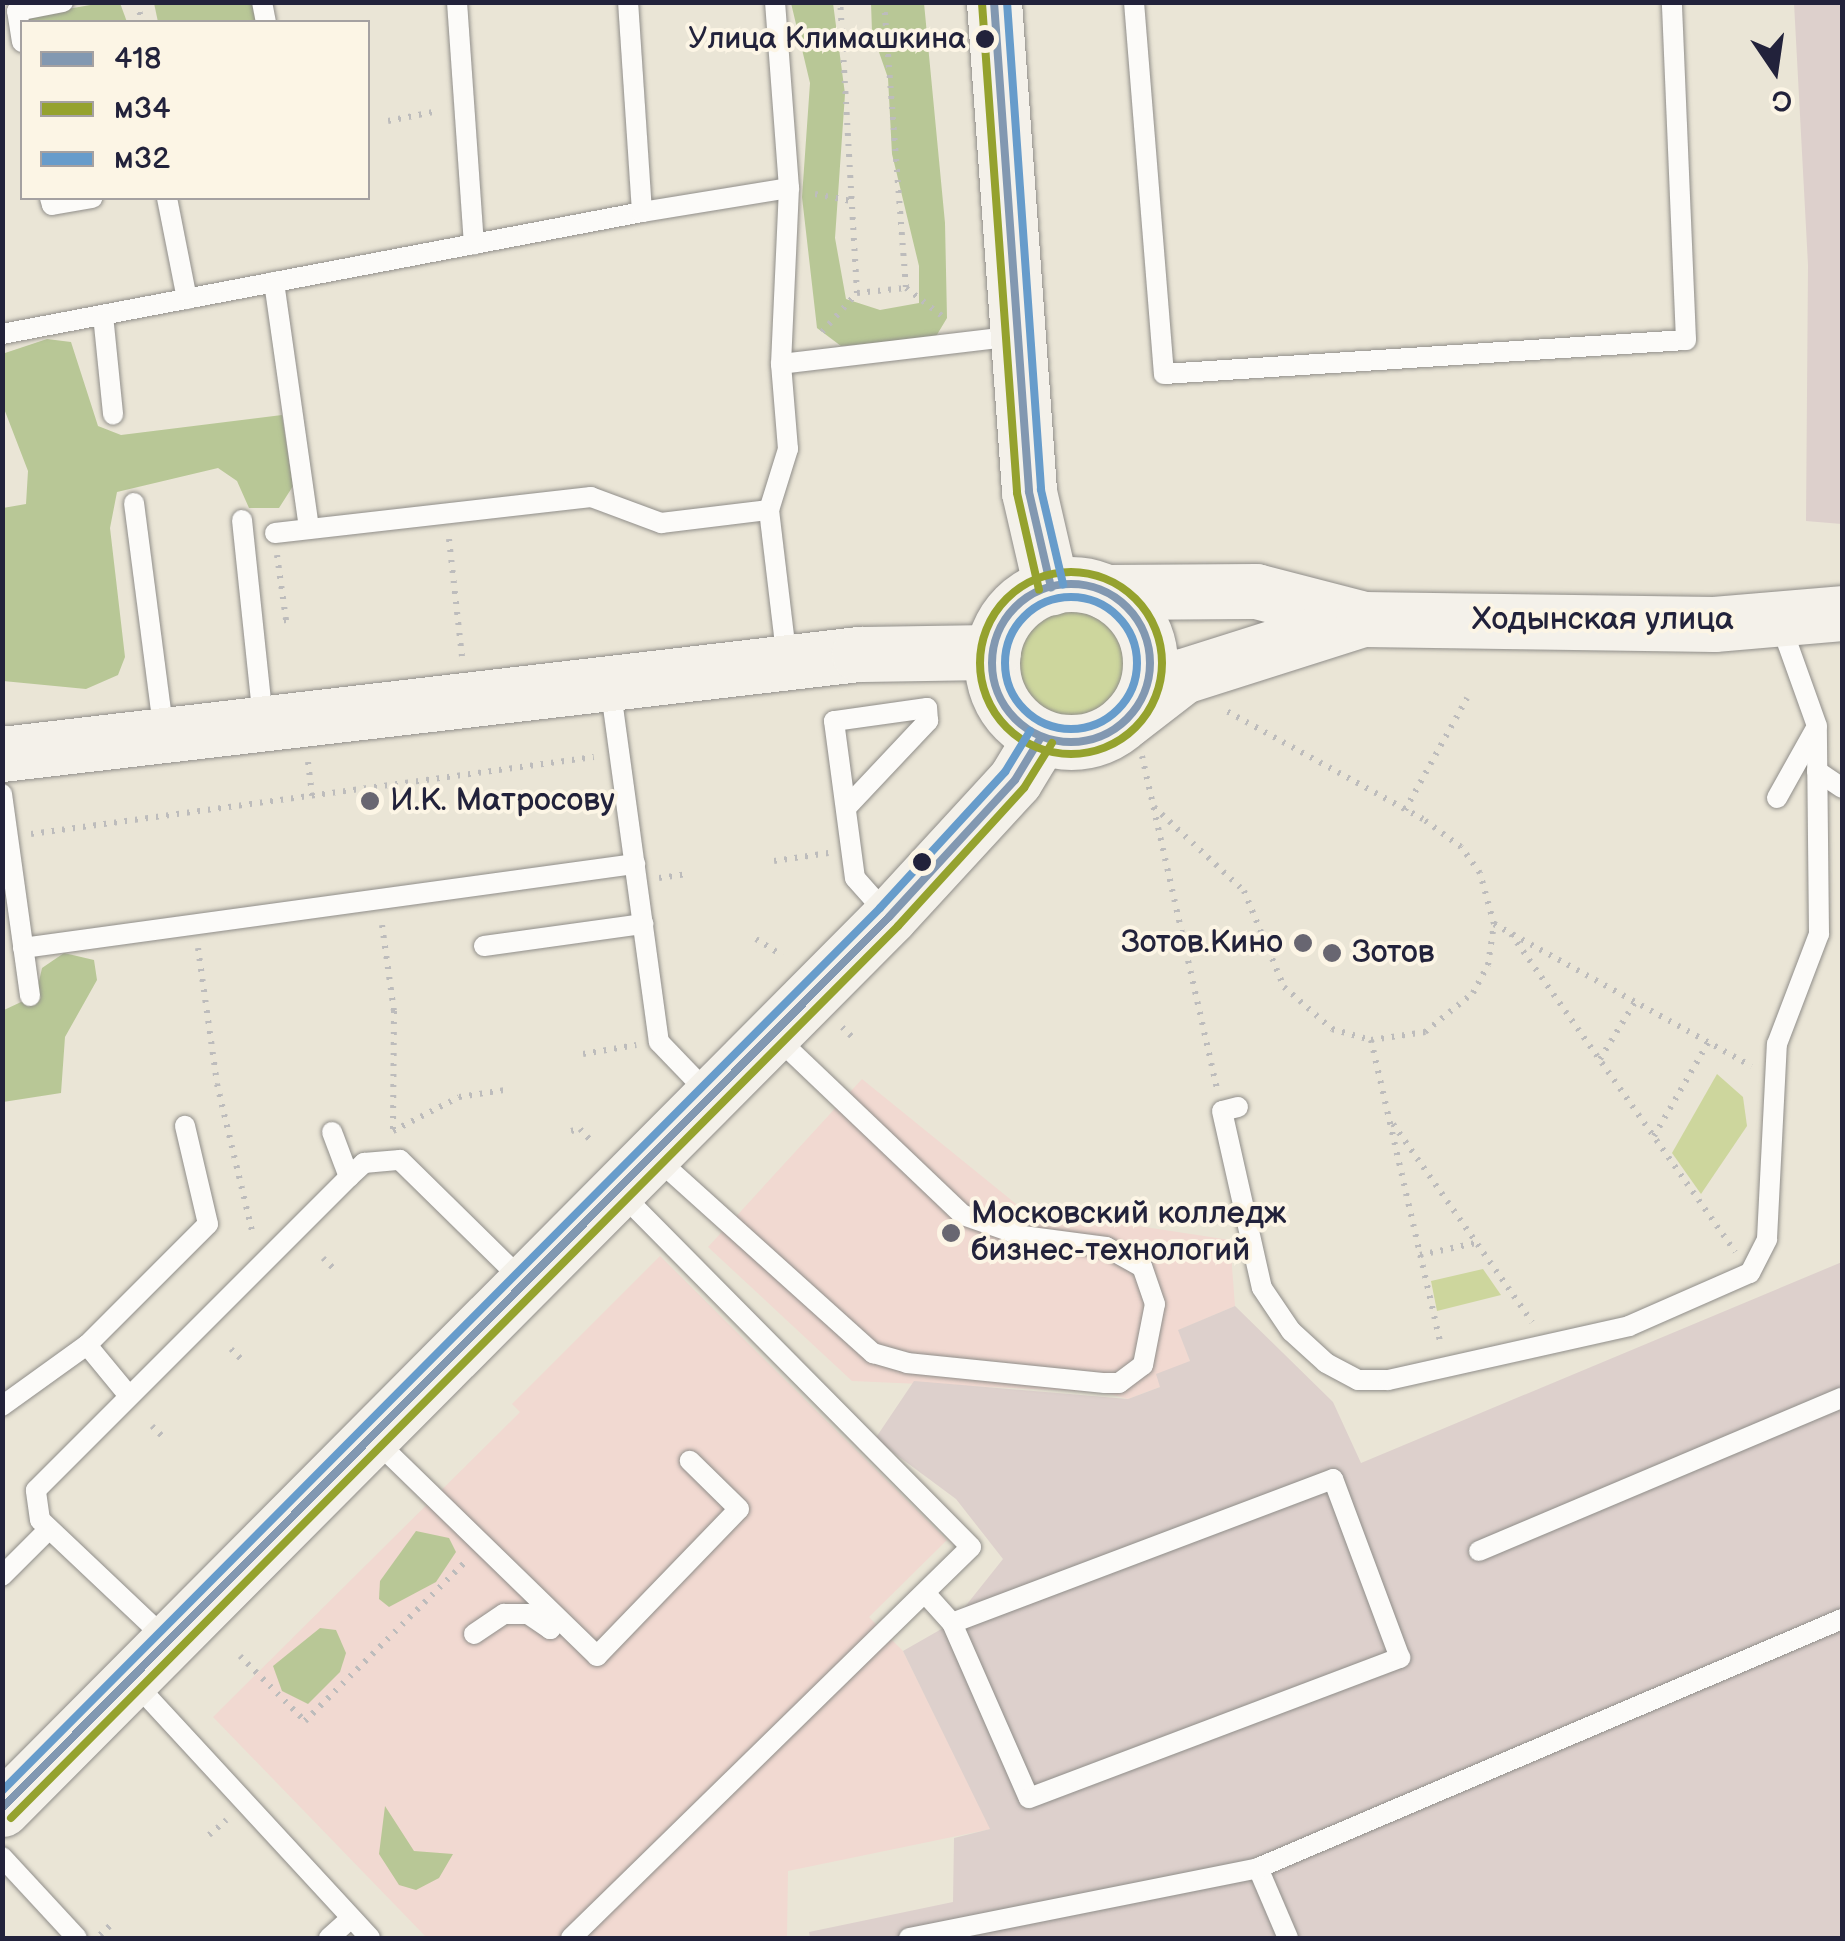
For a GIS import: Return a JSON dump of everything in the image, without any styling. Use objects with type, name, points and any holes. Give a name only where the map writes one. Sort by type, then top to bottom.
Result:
[{"type":"main road","points":[[994,2],[1029,492],[1051,587]]},
{"type":"main road","points":[[1051,587],[1106,592],[1138,621],[1148,651],[1148,683],[1134,738],[1040,736],[1002,702],[993,652],[1018,604],[1051,587]]},
{"type":"main road","name":"Ходынская улица","points":[[1106,592],[1256,591],[1362,619],[1714,624],[1842,613]]},
{"type":"main road","name":"Ходынская улица","points":[[1134,738],[1184,676],[1362,619]]},
{"type":"main road","points":[[2,754],[787,662],[993,652]]},
{"type":"main road","points":[[2,1809],[890,916],[1015,780],[1040,736]]},
{"type":"lane","points":[[20,30],[17,11],[63,2]]},
{"type":"lane","points":[[457,2],[474,244]]},
{"type":"lane","points":[[628,2],[642,212]]},
{"type":"lane","points":[[775,2],[789,188],[788,450],[770,510],[787,662]]},
{"type":"lane","points":[[1134,2],[1164,374],[1686,340],[1672,2]]},
{"type":"lane","points":[[2,334],[642,212],[789,188]]},
{"type":"lane","points":[[51,200],[52,205],[81,200]]},
{"type":"lane","points":[[167,200],[187,299]]},
{"type":"lane","points":[[274,282],[309,529]]},
{"type":"lane","points":[[103,315],[113,414]]},
{"type":"lane","points":[[788,363],[1017,336]]},
{"type":"lane","points":[[275,533],[591,497],[661,523],[770,510]]},
{"type":"lane","points":[[134,503],[164,734]]},
{"type":"lane","points":[[242,520],[264,723]]},
{"type":"lane","points":[[1230,1109],[1262,1288],[1281,1320],[1326,1363],[1358,1380],[1446,1367],[1650,1319],[1750,1274],[1767,1239],[1774,1078],[1780,1032],[1819,934],[1818,726],[1778,618]]},
{"type":"lane","points":[[610,683],[659,1042],[712,1097]]},
{"type":"lane","points":[[846,808],[928,720],[927,708],[834,722],[854,878],[890,916]]},
{"type":"lane","points":[[1777,798],[1818,726]]},
{"type":"lane","points":[[1818,771],[1842,788]]},
{"type":"lane","points":[[2,794],[30,996]]},
{"type":"lane","points":[[24,948],[635,864]]},
{"type":"lane","points":[[484,946],[643,924]]},
{"type":"lane","points":[[636,1173],[873,1353],[907,1363],[1104,1384],[1118,1382],[1143,1365],[1154,1304],[1142,1267],[1106,1247],[1023,1236],[963,1215],[774,1035]]},
{"type":"lane","points":[[2,1406],[86,1345],[208,1224],[185,1126]]},
{"type":"lane","points":[[332,1132],[350,1177]]},
{"type":"lane","points":[[370,1938],[40,1520],[36,1490],[364,1163],[400,1160],[526,1283]]},
{"type":"lane","points":[[571,1938],[971,1547],[636,1173]]},
{"type":"lane","points":[[86,1345],[130,1396]]},
{"type":"lane","points":[[1479,1552],[1842,1398]]},
{"type":"lane","points":[[372,1437],[596,1656],[739,1509],[690,1461]]},
{"type":"lane","points":[[926,1593],[952,1623],[1029,1798],[1400,1658],[1333,1479],[952,1623]]},
{"type":"lane","points":[[2,1576],[49,1529]]},
{"type":"lane","points":[[474,1634],[504,1614],[528,1614],[550,1629],[559,1620]]},
{"type":"lane","points":[[909,1938],[1258,1868],[1842,1619]]},
{"type":"lane","points":[[2,1857],[77,1938]]},
{"type":"lane","points":[[1258,1868],[1288,1938]]},
{"type":"lane","points":[[329,1938],[351,1918]]},
{"type":"path","points":[[840,2],[857,293]]},
{"type":"path","points":[[884,2],[906,288]]},
{"type":"path","points":[[388,121],[464,106]]},
{"type":"path","points":[[789,188],[852,201]]},
{"type":"path","points":[[788,363],[857,293],[906,288],[964,332]]},
{"type":"path","points":[[447,513],[467,700]]},
{"type":"path","points":[[1406,810],[1467,698]]},
{"type":"path","points":[[1154,807],[1244,890],[1284,987],[1305,1012],[1332,1029],[1371,1040],[1424,1032],[1452,1016],[1488,965],[1494,924],[1480,873],[1462,847],[1406,810],[1224,710]]},
{"type":"path","points":[[1134,738],[1230,1109]]},
{"type":"path","points":[[8,838],[596,757]]},
{"type":"path","points":[[308,760],[312,796]]},
{"type":"path","points":[[290,798],[292,811]]},
{"type":"path","points":[[774,861],[852,850]]},
{"type":"path","points":[[379,899],[394,1011],[393,1161]]},
{"type":"path","points":[[1494,924],[1774,1078]]},
{"type":"path","points":[[195,925],[218,1084],[254,1242],[269,1257]]},
{"type":"path","points":[[1511,934],[1750,1274]]},
{"type":"path","points":[[756,938],[782,956]]},
{"type":"path","points":[[1600,1060],[1636,1002]]},
{"type":"path","points":[[840,1025],[855,1040]]},
{"type":"path","points":[[1371,1040],[1446,1367]]},
{"type":"path","points":[[583,1054],[659,1042]]},
{"type":"path","points":[[1654,1136],[1708,1042]]},
{"type":"path","points":[[393,1132],[459,1097],[505,1090]]},
{"type":"path","points":[[1390,1120],[1548,1344]]},
{"type":"path","points":[[571,1131],[580,1130],[593,1143]]},
{"type":"path","points":[[1420,1255],[1476,1243]]},
{"type":"path","points":[[323,1258],[333,1268]]},
{"type":"path","points":[[231,1349],[241,1358]]},
{"type":"path","points":[[152,1426],[162,1437]]},
{"type":"path","points":[[240,1656],[304,1721],[482,1545]]},
{"type":"shaded area","points":[[1794,3],[1842,3],[1842,524],[1806,521],[1808,265]]},
{"type":"shaded area","name":"Московский колледж бизнес-технологий","points":[[862,1079],[1021,1208],[1230,1240],[1235,1306],[1179,1330],[1190,1361],[1160,1387],[1128,1399],[1102,1392],[852,1381],[708,1247]]},
{"type":"shaded area","points":[[660,1256],[947,1540],[869,1617],[903,1651],[991,1829],[788,1871],[787,1936],[427,1938],[213,1717],[520,1412],[512,1404]]},
{"type":"shaded area","points":[[1842,1262],[1842,1938],[810,1938],[809,1932],[953,1902],[954,1838],[990,1829],[903,1651],[952,1623],[1003,1559],[956,1499],[875,1439],[914,1381],[1128,1399],[1160,1387],[1156,1374],[1190,1361],[1178,1330],[1235,1306],[1333,1402],[1361,1463]]},
{"type":"green space","points":[[120,3],[126,20],[28,20],[27,16]]},
{"type":"green space","points":[[154,3],[253,3],[258,20],[158,20]]},
{"type":"green space","points":[[791,3],[833,3],[845,94],[835,238],[846,299],[880,310],[919,303],[919,266],[892,154],[888,78],[872,32],[871,3],[924,3],[945,223],[947,318],[935,338],[841,346],[817,328],[802,197],[810,83]]},
{"type":"green space","points":[[47,339],[71,342],[98,426],[121,435],[282,415],[293,486],[279,508],[249,508],[237,481],[218,468],[117,492],[110,528],[125,657],[118,675],[86,689],[3,681],[3,508],[26,504],[28,471],[3,406],[2,354]]},
{"type":"green space","points":[[1070,595],[1096,600],[1118,614],[1132,636],[1137,662],[1132,688],[1118,710],[1096,724],[1070,729],[1044,724],[1022,710],[1008,688],[1003,662],[1008,636],[1022,614],[1044,600]]},
{"type":"green space","points":[[64,953],[94,960],[97,980],[65,1037],[61,1093],[3,1102],[4,1010],[36,995],[42,968]]},
{"type":"green space","points":[[1717,1074],[1743,1097],[1747,1126],[1701,1194],[1672,1153]]},
{"type":"green space","points":[[1483,1269],[1501,1295],[1437,1311],[1431,1281]]},
{"type":"green space","points":[[416,1531],[449,1538],[456,1552],[436,1582],[389,1607],[379,1599],[380,1581]]},
{"type":"green space","points":[[320,1628],[336,1630],[346,1653],[340,1672],[308,1704],[282,1691],[273,1666]]},
{"type":"green space","points":[[385,1806],[414,1851],[453,1854],[439,1878],[416,1890],[399,1885],[379,1854]]},
{"type":"transit line","name":"418","points":[[994,2],[1029,492],[1051,587]]},
{"type":"transit line","name":"м32","points":[[1007,2],[1041,490],[1063,584]]},
{"type":"transit line","name":"м34","points":[[982,3],[1017,493],[1039,590]]},
{"type":"transit line","name":"м34","points":[[1071,572],[1106,579],[1135,599],[1155,628],[1162,663],[1155,698],[1135,727],[1106,747],[1071,754],[1036,747],[1007,727],[987,698],[980,663],[987,628],[1007,599],[1036,579],[1071,572]]},
{"type":"transit line","name":"418","points":[[1071,584],[1101,590],[1127,607],[1144,633],[1150,663],[1144,693],[1127,719],[1101,736],[1071,742],[1041,736],[1015,719],[998,693],[992,663],[998,633],[1015,607],[1041,590],[1071,584]]},
{"type":"transit line","name":"м32","points":[[1071,597],[1096,602],[1118,616],[1132,638],[1137,663],[1132,688],[1118,710],[1096,724],[1071,729],[1046,724],[1024,710],[1010,688],[1005,663],[1010,638],[1024,616],[1046,602],[1071,597]]},
{"type":"transit line","name":"м32","points":[[2,1791],[880,908],[1005,772],[1030,731]]},
{"type":"transit line","name":"418","points":[[2,1808],[889,917],[1015,780],[1041,737]]},
{"type":"transit line","name":"м34","points":[[11,1818],[898,926],[1024,788],[1052,743]]},
{"type":"place","name":"Улица Климашкина","points":[[985,39]]},
{"type":"place","name":"И.К. Матросову","points":[[370,801]]},
{"type":"place","name":"Зотов.Кино","points":[[1303,943]]},
{"type":"place","name":"Зотов","points":[[1332,953]]},
{"type":"place","name":"Московский колледж бизнес-технологий","points":[[951,1233]]}]
